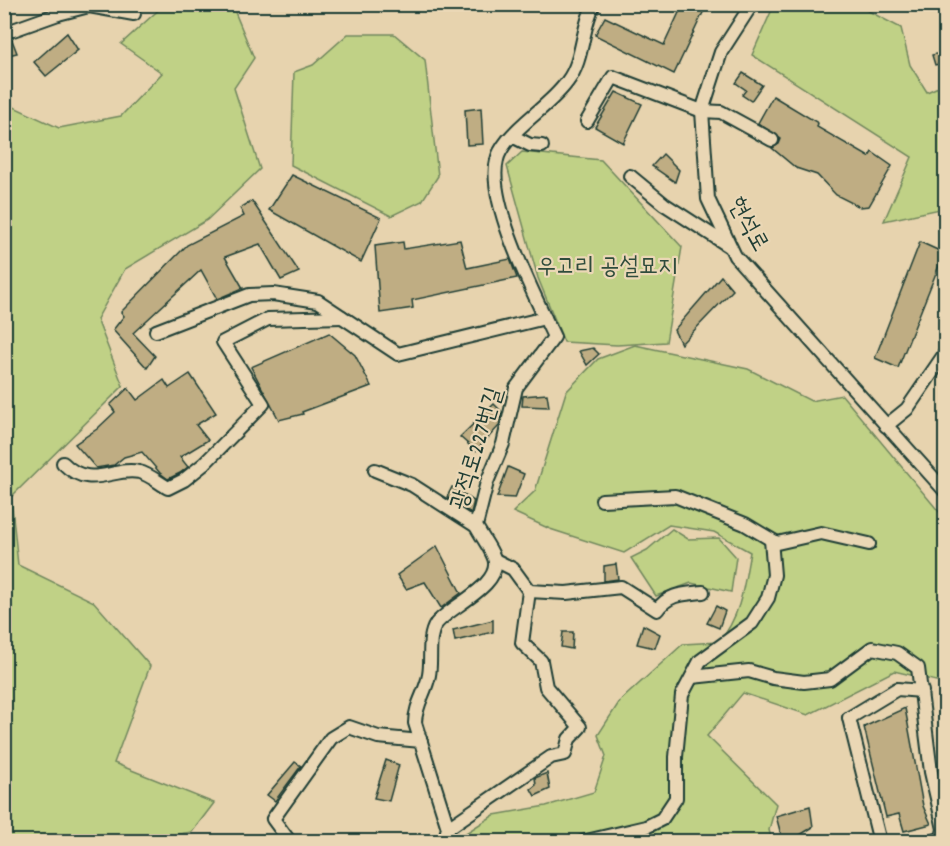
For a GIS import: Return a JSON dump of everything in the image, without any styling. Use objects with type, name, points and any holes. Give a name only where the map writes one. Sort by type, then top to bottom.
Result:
[{"type":"street","name":"광적로227번길","points":[[530,591],[513,569],[495,560],[476,526],[487,482],[503,444],[516,388],[554,337],[514,253],[496,183],[497,160],[512,136],[567,82],[578,60],[588,16],[594,4]]},
{"type":"street","name":"현석로","points":[[752,4],[721,52],[702,111],[708,199],[735,256],[945,492]]},
{"type":"street","points":[[4,29],[13,30],[60,9],[89,6],[134,14]]},
{"type":"street","points":[[587,121],[613,77],[702,111],[721,112],[772,140]]},
{"type":"street","points":[[512,136],[530,145],[542,146]]},
{"type":"street","points":[[630,176],[664,204],[730,247]]},
{"type":"street","points":[[156,331],[249,295],[273,294],[318,301],[398,354],[545,318]]},
{"type":"street","points":[[63,463],[69,470],[100,478],[128,471],[140,472],[168,488],[184,480],[263,404],[223,342],[268,319],[342,317]]},
{"type":"street","points":[[886,426],[907,409],[945,352]]},
{"type":"street","points":[[375,470],[412,485],[476,526]]},
{"type":"street","points":[[602,500],[675,496],[745,524],[777,543],[821,533],[869,544]]},
{"type":"street","points":[[582,842],[646,827],[662,819],[676,798],[676,757],[682,695],[700,661],[752,623],[768,598],[774,575],[771,540]]},
{"type":"street","points":[[444,842],[448,828],[415,723],[415,708],[428,677],[432,634],[436,623],[485,585],[493,572],[495,560]]},
{"type":"street","points":[[448,828],[551,757],[565,754],[568,739],[580,727],[546,687],[541,661],[522,643],[530,591],[566,593],[621,586],[657,610],[663,601],[672,596],[703,592]]},
{"type":"street","points":[[692,677],[749,671],[773,678],[804,682],[830,680],[872,648],[897,652],[918,668],[931,772],[944,829],[942,838],[931,842]]},
{"type":"street","points":[[880,842],[849,718],[897,689],[922,692]]},
{"type":"street","points":[[290,842],[273,819],[331,738],[349,727],[378,737],[421,741]]},
{"type":"green space","points":[[164,5],[232,5],[254,58],[234,88],[260,169],[207,220],[125,269],[97,319],[123,386],[11,497],[18,565],[94,602],[150,666],[114,763],[214,803],[192,832],[134,841],[5,841],[5,110],[12,106],[59,128],[121,116],[162,73],[121,44]]},
{"type":"green space","points":[[774,5],[857,5],[901,28],[910,65],[927,92],[945,84],[945,208],[884,221],[912,157],[752,55]]},
{"type":"green space","points":[[348,34],[394,34],[425,60],[438,176],[422,201],[391,216],[291,165],[294,72],[313,65]]},
{"type":"green space","name":"우고리 공설묘지","points":[[522,152],[601,160],[682,247],[666,342],[617,345],[564,342],[538,278],[507,166]]},
{"type":"green space","points":[[635,345],[748,369],[811,401],[842,395],[945,519],[945,683],[894,671],[808,715],[743,693],[707,736],[776,804],[769,830],[772,841],[457,842],[458,838],[494,815],[546,806],[594,792],[606,756],[598,735],[620,701],[683,644],[719,642],[737,611],[750,552],[714,532],[669,525],[624,553],[550,529],[513,512],[535,491],[566,392],[598,359]]},
{"type":"green space","points":[[672,529],[688,539],[719,538],[736,557],[731,592],[691,583],[656,596],[631,558],[647,550]]},
{"type":"building","points":[[683,4],[707,4],[674,74],[595,35],[605,17],[664,45]]},
{"type":"building","points":[[67,33],[78,50],[46,76],[34,62]]},
{"type":"building","points":[[12,40],[17,53],[4,56],[4,43]]},
{"type":"building","points":[[945,52],[945,63],[935,65],[932,55]]},
{"type":"building","points":[[743,73],[762,85],[751,101],[742,95],[746,90],[736,83]]},
{"type":"building","points":[[616,92],[642,104],[623,143],[595,127]]},
{"type":"building","points":[[773,96],[818,123],[817,127],[869,157],[872,152],[892,166],[869,206],[860,207],[836,195],[817,175],[796,168],[772,148],[779,144],[781,139],[758,123]]},
{"type":"building","points":[[481,108],[483,144],[467,145],[465,110]]},
{"type":"building","points":[[663,154],[679,170],[675,182],[652,166]]},
{"type":"building","points":[[292,175],[381,218],[361,262],[269,210]]},
{"type":"building","points":[[252,201],[299,272],[281,280],[260,244],[225,257],[243,288],[217,299],[201,270],[133,333],[155,356],[147,368],[113,330],[124,316],[121,312],[187,245],[244,216],[240,208]]},
{"type":"building","points":[[460,240],[467,268],[510,259],[517,278],[412,300],[413,308],[380,313],[375,246],[403,242],[404,249]]},
{"type":"building","points":[[920,242],[944,253],[898,368],[875,358]]},
{"type":"building","points":[[721,276],[733,290],[681,344],[674,330]]},
{"type":"building","points":[[329,333],[355,355],[371,386],[302,412],[303,414],[279,420],[251,367]]},
{"type":"building","points":[[593,348],[599,354],[587,365],[579,351]]},
{"type":"building","points":[[190,374],[216,413],[196,425],[208,440],[180,457],[188,467],[180,473],[168,479],[142,452],[124,457],[114,465],[96,468],[75,444],[97,429],[115,412],[110,405],[128,388],[137,400],[164,380],[169,388]]},
{"type":"building","points":[[547,394],[549,407],[522,406],[523,396]]},
{"type":"building","points":[[494,404],[502,412],[499,426],[476,451],[460,437]]},
{"type":"building","points":[[508,467],[524,474],[515,498],[497,497]]},
{"type":"building","points":[[452,487],[474,501],[471,513],[447,497]]},
{"type":"building","points":[[437,546],[461,593],[441,608],[425,582],[406,589],[397,575]]},
{"type":"building","points":[[616,564],[618,579],[604,581],[604,566]]},
{"type":"building","points":[[716,606],[725,611],[719,628],[707,623]]},
{"type":"building","points":[[493,620],[493,632],[455,641],[453,630]]},
{"type":"building","points":[[643,625],[660,634],[655,648],[637,644]]},
{"type":"building","points":[[563,632],[573,632],[572,649],[561,647]]},
{"type":"building","points":[[905,708],[923,806],[931,824],[904,831],[899,814],[886,817],[864,727]]},
{"type":"building","points":[[386,760],[399,765],[389,801],[374,798]]},
{"type":"building","points":[[295,762],[301,766],[275,801],[267,795]]},
{"type":"building","points":[[547,773],[550,789],[535,796],[531,789],[536,785],[535,778]]},
{"type":"building","points":[[810,806],[813,827],[800,835],[801,842],[783,842],[776,816]]}]
